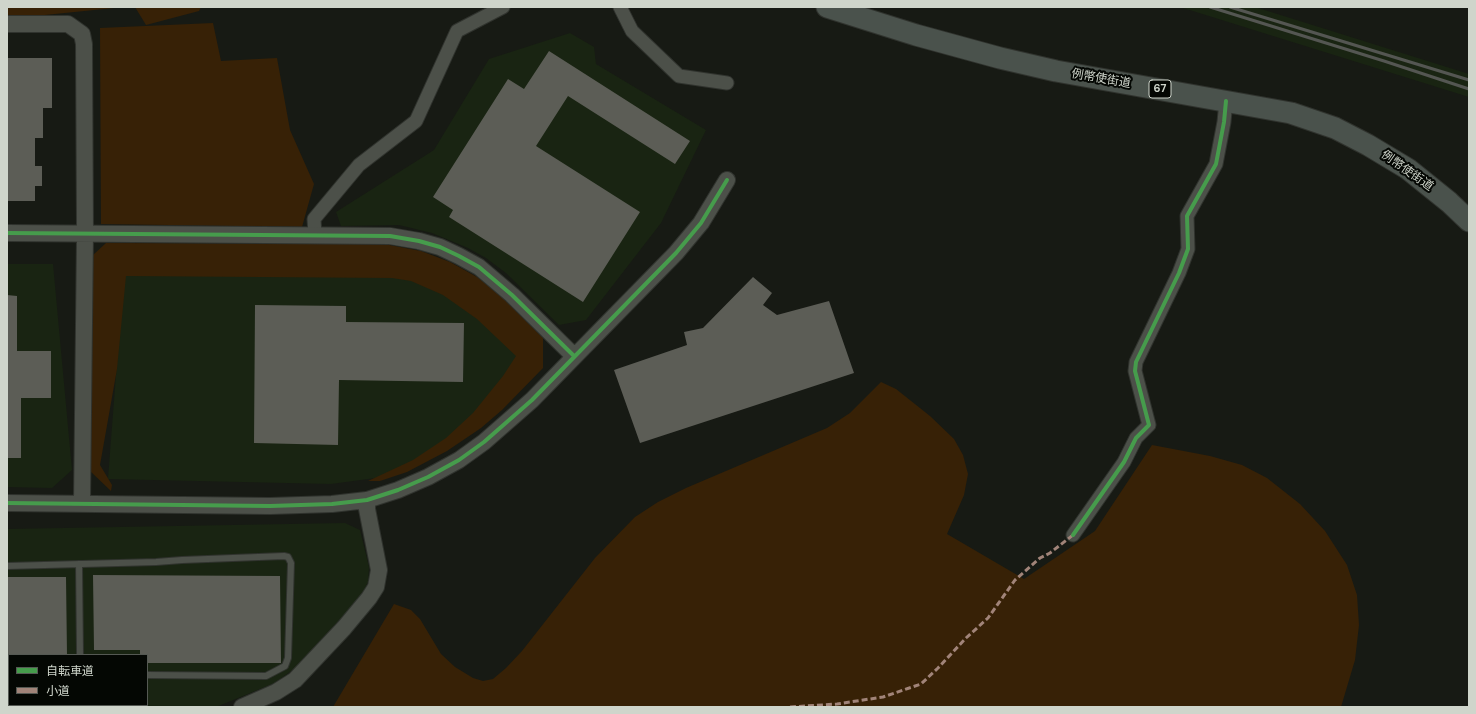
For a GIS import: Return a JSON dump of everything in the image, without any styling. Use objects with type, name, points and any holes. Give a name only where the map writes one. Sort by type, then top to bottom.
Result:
[{"type":"main road","name":"例幣使街道","points":[[828,7],[916,35],[1000,58],[1056,71],[1291,114],[1335,128],[1368,144],[1408,169],[1449,202],[1469,221]]},
{"type":"street","points":[[315,236],[314,219],[359,165],[416,121],[457,31],[503,7]]},
{"type":"street","points":[[620,7],[632,31],[679,76],[727,83]]},
{"type":"street","points":[[7,24],[68,24],[82,34],[84,44],[85,234],[82,503]]},
{"type":"street","points":[[1073,535],[1124,462],[1136,438],[1149,425],[1135,371],[1136,362],[1179,273],[1188,249],[1187,216],[1216,164],[1224,122],[1226,101]]},
{"type":"street","points":[[7,502],[270,506],[332,504],[367,500],[398,490],[428,477],[459,460],[484,442],[532,400],[676,253],[701,223],[727,180]]},
{"type":"street","points":[[7,233],[390,236],[426,243],[459,256],[478,267],[507,290],[574,356]]},
{"type":"street","points":[[242,707],[276,692],[295,680],[344,628],[369,598],[376,587],[378,570],[367,509],[367,500]]},
{"type":"lane","points":[[7,566],[156,562],[284,556],[288,558],[291,563],[288,658],[285,666],[266,676],[148,676]]},
{"type":"lane","points":[[79,564],[80,654]]},
{"type":"shaded area","points":[[7,7],[124,7],[7,18]]},
{"type":"shaded area","points":[[135,7],[201,7],[199,11],[146,25]]},
{"type":"shaded area","points":[[1180,7],[1255,7],[1469,74],[1469,97]]},
{"type":"shaded area","points":[[213,23],[221,61],[277,58],[290,130],[314,184],[302,227],[101,224],[100,28]]},
{"type":"shaded area","points":[[570,33],[594,47],[596,64],[706,130],[661,223],[586,320],[559,325],[506,273],[486,258],[468,248],[432,233],[399,225],[341,226],[336,212],[434,150],[489,59]]},
{"type":"shaded area","points":[[106,243],[384,244],[421,251],[450,262],[477,277],[496,291],[543,338],[543,368],[502,410],[481,428],[447,451],[407,472],[380,481],[368,481],[413,460],[446,438],[473,413],[503,376],[516,356],[477,319],[443,295],[411,281],[392,278],[126,276],[117,369],[100,465],[112,485],[111,491],[90,471],[93,255]]},
{"type":"shaded area","points":[[7,264],[53,264],[72,470],[52,488],[7,487]]},
{"type":"shaded area","points":[[124,271],[398,276],[437,287],[521,353],[486,406],[443,445],[383,477],[331,484],[108,479]]},
{"type":"shaded area","points":[[881,382],[896,389],[930,416],[954,439],[963,455],[968,474],[964,495],[947,534],[1024,579],[1095,531],[1152,445],[1210,456],[1242,465],[1267,478],[1300,504],[1325,531],[1347,565],[1357,595],[1359,625],[1355,660],[1341,707],[333,707],[394,604],[411,610],[420,619],[441,654],[455,667],[473,678],[483,681],[493,679],[522,651],[595,558],[635,517],[658,502],[686,488],[827,428],[850,413]]},
{"type":"shaded area","points":[[345,523],[360,530],[369,567],[368,582],[361,597],[295,668],[275,683],[216,707],[7,707],[7,529]]},
{"type":"building","points":[[549,51],[690,141],[675,164],[568,96],[536,146],[640,212],[583,302],[449,217],[453,210],[433,197],[508,79],[524,89]]},
{"type":"building","points":[[7,58],[52,58],[52,108],[43,108],[43,138],[35,138],[35,166],[42,166],[42,186],[35,186],[35,201],[7,201]]},
{"type":"building","points":[[753,277],[772,293],[763,305],[777,315],[829,301],[854,373],[640,443],[614,370],[687,345],[684,332],[703,328]]},
{"type":"building","points":[[7,295],[17,296],[17,351],[51,351],[51,398],[21,398],[21,458],[7,458]]},
{"type":"building","points":[[255,305],[346,306],[346,322],[464,323],[463,382],[339,380],[338,445],[254,443]]},
{"type":"building","points":[[93,575],[280,576],[281,663],[148,663],[148,654],[140,654],[140,650],[94,650]]},
{"type":"building","points":[[7,577],[66,577],[67,654],[7,655]]},
{"type":"railway","points":[[1210,7],[1469,89]]},
{"type":"railway","points":[[1230,7],[1469,80]]},
{"type":"marked path","points":[[790,707],[837,704],[883,697],[921,684],[988,618],[1015,580],[1040,558],[1050,553],[1073,535]]},
{"type":"cycle path","points":[[1073,535],[1124,462],[1136,438],[1149,425],[1135,371],[1136,362],[1179,273],[1188,249],[1187,216],[1216,164],[1224,122],[1226,101]]},
{"type":"cycle path","points":[[7,503],[270,506],[332,504],[367,500],[398,490],[428,477],[459,460],[484,442],[532,400],[676,253],[701,223],[727,180]]},
{"type":"cycle path","points":[[7,233],[390,236],[419,241],[440,247],[479,267],[512,295],[574,356]]}]
